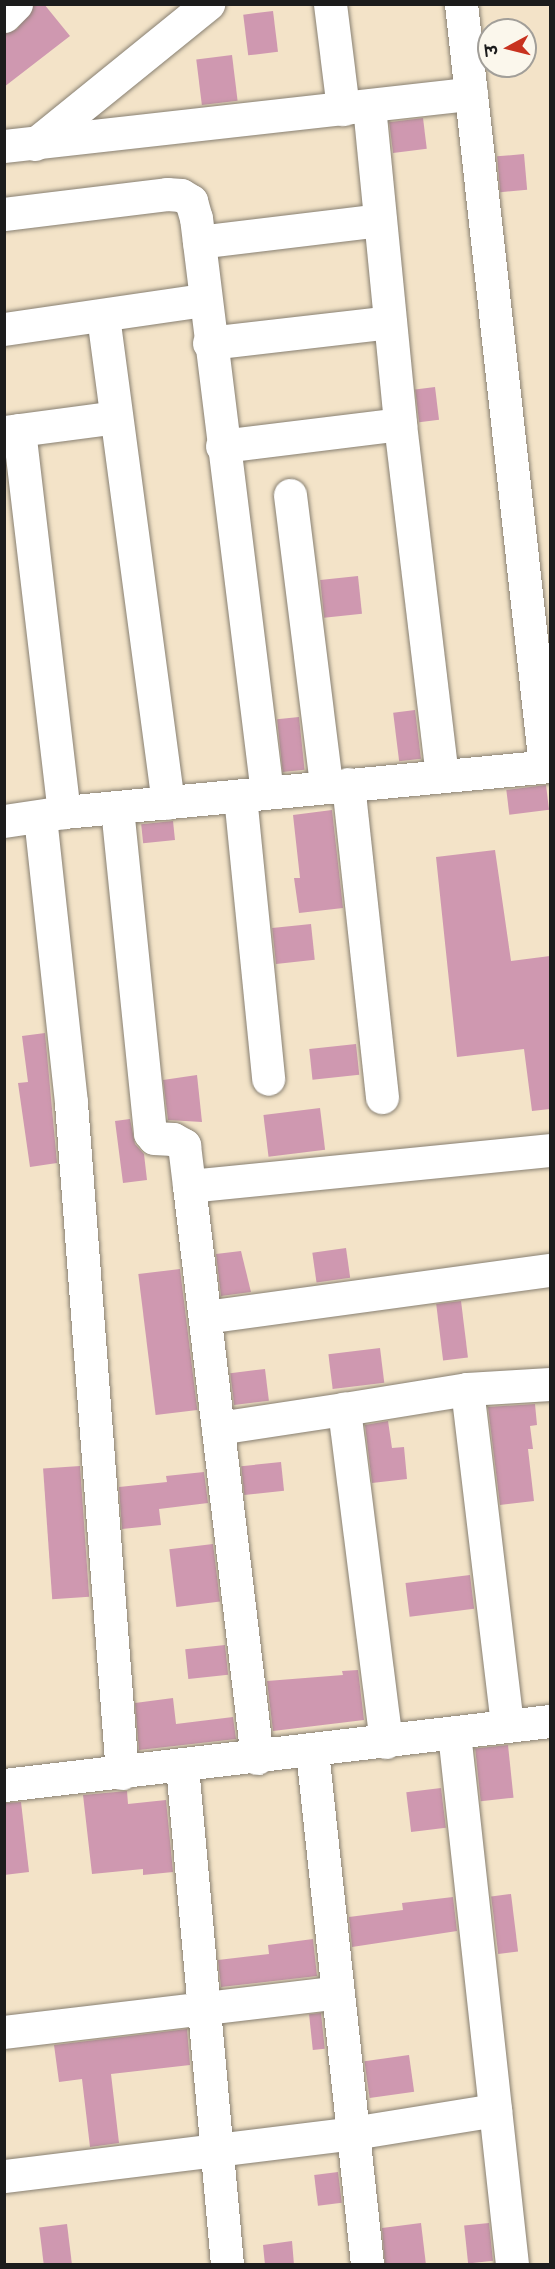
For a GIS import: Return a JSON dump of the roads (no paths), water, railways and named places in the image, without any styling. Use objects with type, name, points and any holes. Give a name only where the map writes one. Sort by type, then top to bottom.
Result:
[{"type":"street","points":[[4,16],[16,4]]},
{"type":"street","points":[[20,145],[208,4]]},
{"type":"street","points":[[330,4],[356,107],[380,220],[400,424],[442,776]]},
{"type":"street","points":[[4,821],[52,814],[337,785],[548,766],[461,4]]},
{"type":"street","points":[[20,145],[471,94]]},
{"type":"street","points":[[4,214],[181,195],[191,201],[222,446],[254,794],[268,1079]]},
{"type":"street","points":[[198,242],[380,220]]},
{"type":"street","points":[[4,329],[204,300]]},
{"type":"street","points":[[103,316],[168,803]]},
{"type":"street","points":[[209,344],[390,322]]},
{"type":"street","points":[[116,417],[11,431],[52,814],[71,1103],[122,1773]]},
{"type":"street","points":[[222,446],[400,424]]},
{"type":"street","points":[[290,495],[337,785],[382,1097]]},
{"type":"street","points":[[117,808],[150,1133],[154,1138],[173,1139],[184,1145],[256,1758]]},
{"type":"street","points":[[189,1186],[550,1150]]},
{"type":"street","points":[[205,1317],[550,1270]]},
{"type":"street","points":[[218,1428],[467,1389],[550,1384]]},
{"type":"street","points":[[467,1389],[507,1726]]},
{"type":"street","points":[[344,1409],[386,1742]]},
{"type":"street","points":[[4,1785],[256,1758],[550,1720]]},
{"type":"street","points":[[454,1733],[512,2265]]},
{"type":"street","points":[[312,1751],[367,2265]]},
{"type":"street","points":[[182,1766],[207,2007],[227,2265]]},
{"type":"street","points":[[4,2032],[338,1992]]},
{"type":"street","points":[[4,2176],[353,2133],[495,2110]]}]
